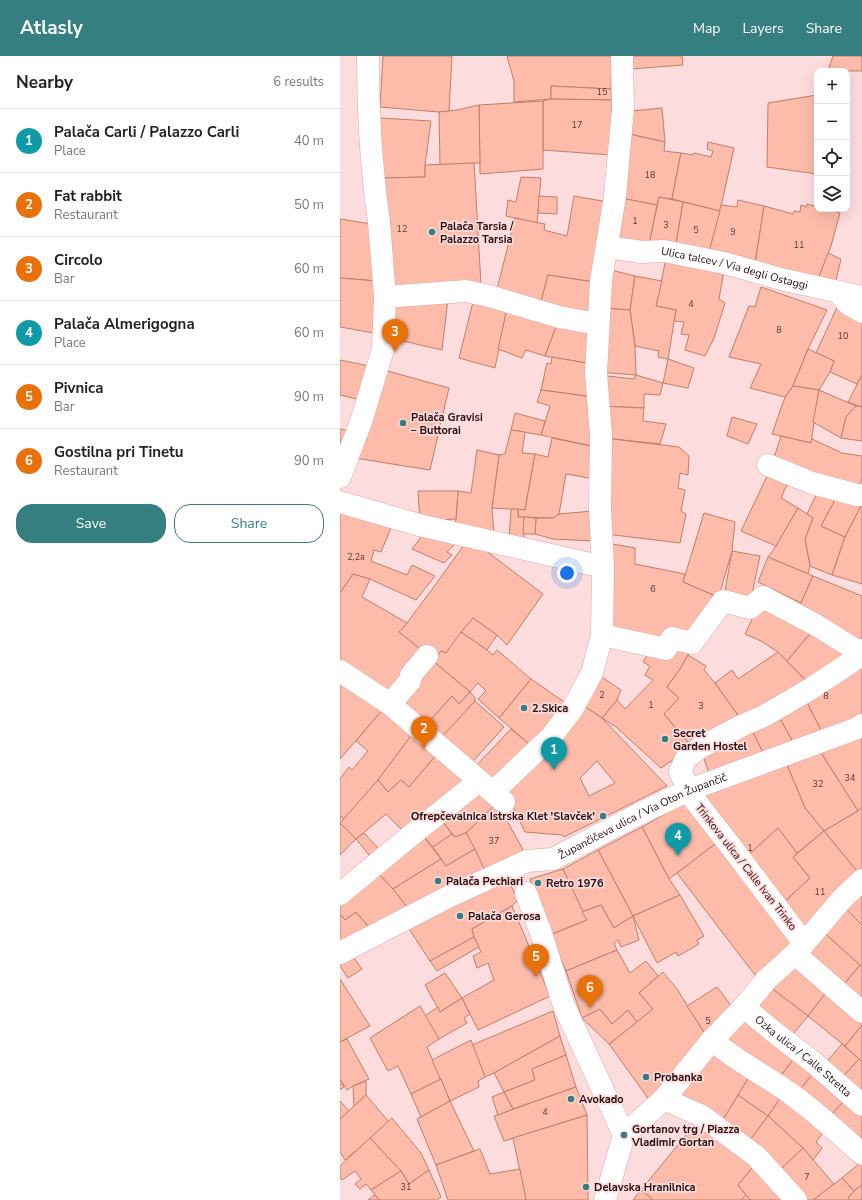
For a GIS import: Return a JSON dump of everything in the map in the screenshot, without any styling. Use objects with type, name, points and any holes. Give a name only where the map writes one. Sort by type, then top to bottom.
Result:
[{"type":"street","points":[[340,477],[362,419],[383,349],[385,297],[379,222],[373,182],[368,95],[368,56]]},
{"type":"street","points":[[340,894],[409,837],[492,792],[551,737],[573,708],[592,673],[602,635],[600,508],[601,436],[596,373],[598,324],[601,281],[615,196],[623,109],[622,56]]},
{"type":"street","name":"Ulica talcev / Via degli Ostaggi","points":[[607,247],[642,252],[664,251],[716,261],[839,293],[862,297]]},
{"type":"street","points":[[385,297],[466,291],[489,296],[559,317],[598,324]]},
{"type":"street","points":[[839,293],[848,304],[862,312]]},
{"type":"street","points":[[768,465],[812,483],[857,496],[862,495]]},
{"type":"street","points":[[340,502],[419,525],[602,567]]},
{"type":"street","points":[[602,635],[666,649],[672,638],[692,643],[723,601],[750,608],[763,597],[816,625],[856,650],[862,652]]},
{"type":"street","name":"Trinkova ulica / Calle Ivan Trinko","points":[[862,652],[854,660],[812,688],[764,716],[701,747],[686,758],[680,772],[692,798],[729,844],[800,948],[862,1012]]},
{"type":"street","points":[[390,704],[427,656]]},
{"type":"street","points":[[340,671],[390,704],[492,792]]},
{"type":"street","name":"Župančičeva ulica / Via Oton Župančič","points":[[340,953],[448,897],[527,861],[553,859],[639,814],[689,790],[855,729],[862,725]]},
{"type":"street","points":[[606,1200],[624,1135],[664,1099],[712,1040],[767,980],[800,948],[843,898],[862,880]]},
{"type":"street","points":[[526,893],[541,933],[564,1006],[624,1135]]},
{"type":"street","name":"Ozka ulica / Calle Stretta","points":[[744,1006],[774,1032],[813,1062],[862,1105]]},
{"type":"street","points":[[712,1040],[753,1070],[791,1094],[830,1125],[862,1154]]},
{"type":"street","points":[[664,1099],[702,1116],[756,1156],[796,1200]]},
{"type":"building","points":[[383,56],[452,56],[449,111],[439,112],[380,107]]},
{"type":"building","points":[[507,56],[612,56],[611,89],[551,86],[551,99],[514,102],[514,81]]},
{"type":"building","points":[[630,56],[682,56],[683,65],[631,69]]},
{"type":"building","points":[[833,56],[862,56],[862,71],[850,71],[850,68],[829,68]]},
{"type":"building","points":[[551,86],[611,89],[612,100],[551,99]]},
{"type":"building","points":[[814,95],[814,174],[767,167],[768,103]]},
{"type":"building","points":[[551,99],[612,100],[611,155],[543,150],[543,101]]},
{"type":"building","points":[[543,101],[543,169],[480,174],[479,105]]},
{"type":"building","points":[[479,105],[480,163],[440,165],[439,112]]},
{"type":"building","points":[[662,108],[665,142],[629,134],[632,111]]},
{"type":"building","points":[[380,118],[431,121],[425,165],[425,177],[382,178]]},
{"type":"building","points":[[629,134],[665,142],[664,151],[681,153],[672,199],[659,197],[657,205],[621,198]]},
{"type":"building","points":[[708,142],[734,148],[720,211],[672,199],[681,153],[693,155],[694,153],[711,157],[713,151],[707,149]]},
{"type":"building","name":"Palača Tarsia / Palazzo Tarsia","points":[[474,163],[481,285],[390,291],[382,178],[425,177],[425,165]]},
{"type":"building","points":[[521,177],[541,178],[537,223],[506,216],[508,200],[516,202]]},
{"type":"building","points":[[539,196],[557,197],[557,214],[538,213]]},
{"type":"building","points":[[574,196],[608,202],[594,282],[548,275],[539,309],[496,293],[515,218],[545,224],[544,230],[567,236]]},
{"type":"building","points":[[659,197],[683,202],[675,250],[649,244]]},
{"type":"building","points":[[621,198],[657,205],[649,244],[614,237]]},
{"type":"building","points":[[738,200],[764,206],[755,264],[708,255],[721,205],[737,207]]},
{"type":"building","points":[[683,202],[720,211],[708,255],[675,250]]},
{"type":"building","points":[[807,204],[814,206],[814,212],[840,213],[831,246],[819,277],[755,264],[764,206],[793,214],[794,211],[800,212],[801,205],[806,207]]},
{"type":"building","points":[[340,219],[371,224],[377,281],[340,278]]},
{"type":"building","points":[[828,253],[841,259],[836,280],[819,277]]},
{"type":"building","points":[[667,254],[725,265],[719,299],[725,303],[714,338],[705,356],[685,350],[689,335],[681,334],[684,322],[674,321],[676,310],[656,306]]},
{"type":"building","points":[[607,269],[635,276],[630,310],[602,308]]},
{"type":"building","points":[[548,275],[594,282],[590,321],[539,309]]},
{"type":"building","points":[[635,276],[662,281],[656,306],[676,310],[668,359],[658,357],[659,351],[635,346],[630,310]]},
{"type":"building","points":[[340,278],[377,281],[374,333],[340,327]]},
{"type":"building","points":[[761,287],[827,310],[808,349],[793,386],[785,397],[750,388],[761,364],[729,357],[749,306],[755,307]]},
{"type":"building","points":[[474,298],[508,304],[495,368],[459,358]]},
{"type":"building","points":[[448,299],[442,350],[390,338],[390,301]]},
{"type":"building","points":[[508,304],[559,319],[545,356],[526,350],[522,358],[498,349]]},
{"type":"building","points":[[838,305],[862,320],[862,375],[857,384],[830,372],[834,361],[816,353]]},
{"type":"building","points":[[602,308],[630,310],[635,346],[636,375],[598,372]]},
{"type":"building","points":[[559,319],[594,327],[592,364],[545,356]]},
{"type":"building","points":[[808,349],[834,361],[830,372],[819,390],[793,386]]},
{"type":"building","points":[[552,357],[592,364],[594,397],[541,390],[547,363],[551,364]]},
{"type":"building","points":[[668,359],[694,368],[688,388],[663,383]]},
{"type":"building","points":[[340,360],[369,366],[361,400],[340,395]]},
{"type":"building","name":"Palača Gravisi – Buttorai","points":[[384,370],[449,388],[430,470],[355,458]]},
{"type":"building","points":[[598,375],[634,379],[636,375],[663,383],[660,395],[644,394],[644,408],[600,406]]},
{"type":"building","points":[[862,375],[862,407],[848,402]]},
{"type":"building","points":[[793,386],[819,390],[811,443],[772,434],[785,397]]},
{"type":"building","points":[[541,390],[594,397],[596,447],[541,435],[550,406],[537,402]]},
{"type":"building","points":[[819,390],[856,406],[846,417],[841,438],[813,422]]},
{"type":"building","points":[[600,406],[644,408],[643,421],[666,424],[660,444],[604,438]]},
{"type":"building","points":[[856,406],[862,407],[862,441],[841,438],[846,417]]},
{"type":"building","points":[[515,413],[545,421],[541,435],[511,430]]},
{"type":"building","points":[[732,417],[757,424],[748,444],[727,436]]},
{"type":"building","points":[[340,429],[349,431],[340,460]]},
{"type":"building","points":[[511,430],[525,432],[522,453],[535,454],[525,510],[492,508],[499,455],[505,454]]},
{"type":"building","points":[[781,436],[811,443],[812,439],[842,453],[862,456],[862,478],[859,489],[772,464]]},
{"type":"building","points":[[552,438],[596,447],[595,479],[566,474],[559,514],[553,518],[518,517],[518,509],[525,510],[535,454],[548,457]]},
{"type":"building","points":[[604,438],[679,447],[689,456],[688,475],[680,473],[678,488],[685,490],[681,511],[686,514],[680,543],[606,534]]},
{"type":"building","points":[[477,450],[499,455],[492,508],[494,534],[455,529],[458,491],[471,493]]},
{"type":"building","points":[[770,470],[790,478],[781,498],[798,508],[776,546],[741,531]]},
{"type":"building","points":[[819,489],[837,496],[821,526],[845,537],[832,575],[810,566],[805,539],[813,518],[807,514]]},
{"type":"building","points":[[418,491],[458,491],[456,519],[420,521]]},
{"type":"building","points":[[837,496],[862,504],[845,537],[821,526]]},
{"type":"building","points":[[862,504],[862,584],[832,575],[845,537]]},
{"type":"building","points":[[340,505],[394,521],[381,552],[374,550],[371,561],[407,575],[412,565],[435,576],[416,600],[370,579],[353,574],[340,593]]},
{"type":"building","points":[[798,508],[813,518],[805,539],[810,566],[808,574],[768,557]]},
{"type":"building","points":[[511,509],[518,509],[518,517],[524,517],[524,541],[509,539]]},
{"type":"building","points":[[593,511],[594,541],[553,539],[535,534],[536,518],[553,518],[559,514]]},
{"type":"building","points":[[704,513],[735,522],[732,551],[719,596],[713,595],[683,582]]},
{"type":"building","points":[[524,517],[536,518],[535,534],[523,534]]},
{"type":"building","points":[[426,531],[457,542],[447,552],[452,555],[444,563],[412,549]]},
{"type":"building","points":[[469,538],[543,594],[507,645],[497,635],[473,618],[446,653],[441,651],[433,661],[399,632]]},
{"type":"building","points":[[607,543],[635,548],[635,564],[685,574],[683,582],[713,595],[690,638],[665,644],[606,632]]},
{"type":"building","points":[[732,551],[760,556],[750,603],[724,597]]},
{"type":"building","points":[[768,557],[813,576],[801,603],[758,582]]},
{"type":"building","points":[[353,574],[370,579],[362,597],[407,623],[399,632],[426,654],[393,699],[340,664],[340,593]]},
{"type":"building","points":[[813,576],[862,596],[862,635],[858,646],[797,612]]},
{"type":"building","points":[[759,605],[815,628],[787,661],[778,652],[761,641],[745,634]]},
{"type":"building","points":[[473,618],[497,635],[487,650],[461,632]]},
{"type":"building","points":[[815,628],[853,654],[811,686],[787,661]]},
{"type":"building","points":[[461,632],[493,655],[497,650],[531,679],[499,718],[478,699],[486,691],[478,683],[470,692],[433,661],[441,651],[446,653]]},
{"type":"building","points":[[690,648],[688,655],[680,669],[667,687],[679,698],[664,714],[692,747],[661,768],[616,727],[602,718],[617,700],[625,709],[653,680],[645,675],[650,666],[643,662],[650,650]]},
{"type":"building","points":[[778,652],[811,686],[742,721],[715,683],[732,670],[738,679]]},
{"type":"building","points":[[688,655],[706,666],[704,670],[742,721],[692,747],[664,714],[679,698],[667,687]]},
{"type":"building","points":[[862,656],[862,719],[823,734],[804,697]]},
{"type":"building","points":[[433,661],[470,692],[459,704],[452,696],[424,727],[395,702]]},
{"type":"building","points":[[597,674],[621,690],[617,700],[602,718],[581,704]]},
{"type":"building","points":[[340,676],[385,707],[340,759]]},
{"type":"building","points":[[531,679],[570,706],[535,749],[499,718]]},
{"type":"building","points":[[470,692],[475,698],[475,701],[439,741],[424,727],[452,696],[459,704]]},
{"type":"building","points":[[804,697],[823,734],[795,746],[777,713]]},
{"type":"building","points":[[475,701],[504,727],[467,768],[437,742]]},
{"type":"building","points":[[581,704],[602,718],[667,786],[564,837],[562,835],[525,832],[503,785]],"holes":[[[597,761],[615,783],[589,796],[580,778]]]},
{"type":"building","points":[[385,707],[413,733],[378,780],[344,819],[340,815],[340,779],[349,767],[352,770],[368,751],[356,741]]},
{"type":"building","points":[[777,713],[795,746],[765,757],[751,728]]},
{"type":"building","points":[[751,728],[765,757],[709,773],[702,753]]},
{"type":"building","points":[[511,729],[535,749],[493,788],[472,770]]},
{"type":"building","points":[[858,732],[862,739],[862,807],[858,811],[818,748]]},
{"type":"building","points":[[413,733],[437,754],[409,787],[401,780],[388,792],[378,780]]},
{"type":"building","points":[[818,748],[858,811],[824,831],[805,808],[785,760]]},
{"type":"building","points":[[437,754],[473,782],[407,835],[386,814],[356,839],[340,823],[378,780],[388,792],[401,780],[409,787]]},
{"type":"building","points":[[785,760],[805,808],[824,831],[797,853],[778,828],[743,860],[695,798]]},
{"type":"building","points":[[478,785],[497,803],[466,833],[455,837],[438,816]]},
{"type":"building","points":[[691,799],[723,838],[669,879],[642,827]]},
{"type":"building","points":[[497,803],[526,855],[486,873],[466,833]]},
{"type":"building","points":[[862,807],[861,876],[824,831],[858,811]]},
{"type":"building","points":[[340,815],[344,819],[340,823]]},
{"type":"building","points":[[438,816],[452,834],[433,847],[419,831]]},
{"type":"building","points":[[340,823],[356,839],[340,855]]},
{"type":"building","points":[[642,827],[669,879],[680,895],[633,916],[598,850]]},
{"type":"building","points":[[778,828],[797,853],[793,857],[810,878],[779,907],[743,860]]},
{"type":"building","points":[[419,831],[441,859],[393,889],[374,869]]},
{"type":"building","points":[[824,831],[861,876],[802,936],[779,907],[810,878],[793,857]]},
{"type":"building","points":[[364,833],[383,853],[373,860],[356,839]]},
{"type":"building","points":[[466,833],[475,849],[446,866],[433,847],[452,834],[455,837]]},
{"type":"building","points":[[723,838],[799,942],[758,979],[677,873]]},
{"type":"building","name":"Palača Pechiari","points":[[475,849],[486,873],[410,911],[393,889],[441,859],[446,866]]},
{"type":"building","points":[[598,850],[633,916],[614,928],[601,905],[582,912],[563,869]]},
{"type":"building","points":[[374,869],[393,889],[410,911],[372,931],[356,912],[345,920],[340,914],[340,899]]},
{"type":"building","points":[[563,869],[587,920],[550,935],[530,879]]},
{"type":"building","name":"Palača Gerosa","points":[[505,874],[518,900],[512,906],[472,929],[474,937],[430,961],[407,926]]},
{"type":"building","points":[[862,890],[862,925],[843,906]]},
{"type":"building","points":[[680,895],[704,936],[697,940],[699,944],[678,956],[676,952],[657,963],[633,916]]},
{"type":"building","points":[[601,905],[614,928],[633,916],[639,940],[621,947],[618,940],[614,943],[617,950],[566,971],[550,935],[587,920],[582,912]]},
{"type":"building","points":[[512,906],[550,996],[478,1030],[462,998],[494,980],[488,963],[477,968],[473,956],[481,952],[472,929]]},
{"type":"building","points":[[843,906],[862,925],[862,967],[820,929]]},
{"type":"building","points":[[356,912],[372,931],[340,947],[340,914],[345,920]]},
{"type":"building","points":[[820,929],[860,965],[841,988],[803,950]]},
{"type":"building","points":[[474,937],[479,947],[437,971],[430,961]]},
{"type":"building","points":[[617,950],[630,973],[646,961],[658,976],[639,993],[653,1009],[637,1022],[628,1010],[612,1024],[600,1009],[582,1018],[566,971]]},
{"type":"building","points":[[352,955],[362,969],[348,978],[340,966],[340,962]]},
{"type":"building","points":[[792,961],[829,989],[808,1016],[770,987]]},
{"type":"building","points":[[860,965],[862,967],[862,1005],[841,988]]},
{"type":"building","points":[[663,972],[677,989],[706,1035],[650,1101],[609,1044],[653,1009],[639,993]]},
{"type":"building","points":[[445,973],[462,998],[440,1012],[425,985]]},
{"type":"building","points":[[340,979],[370,1026],[340,1042]]},
{"type":"building","points":[[717,987],[732,1007],[706,1035],[687,1006]]},
{"type":"building","points":[[770,987],[808,1016],[788,1040],[751,1009]]},
{"type":"building","points":[[829,989],[862,1017],[862,1025],[845,1046],[808,1016]]},
{"type":"building","points":[[462,998],[470,1014],[464,1018],[467,1023],[439,1039],[425,1016],[438,1007],[440,1012]]},
{"type":"building","points":[[420,1006],[439,1039],[427,1047],[441,1079],[411,1094],[398,1066],[388,1071],[370,1038]]},
{"type":"building","points":[[600,1009],[612,1024],[628,1010],[637,1022],[609,1044],[582,1018]]},
{"type":"building","points":[[553,1011],[560,1036],[485,1077],[472,1045]]},
{"type":"building","points":[[748,1013],[798,1053],[777,1081],[721,1045]]},
{"type":"building","points":[[862,1025],[862,1062],[845,1046]]},
{"type":"building","points":[[560,1036],[566,1055],[532,1069],[535,1080],[504,1092],[494,1073]]},
{"type":"building","points":[[347,1039],[369,1079],[347,1090],[340,1079],[340,1042]]},
{"type":"building","points":[[471,1040],[485,1077],[478,1081],[479,1087],[450,1101],[432,1060]]},
{"type":"building","points":[[842,1044],[859,1059],[839,1081],[823,1066]]},
{"type":"building","points":[[715,1048],[752,1072],[720,1125],[679,1097]]},
{"type":"building","points":[[798,1053],[816,1070],[796,1094],[777,1081]]},
{"type":"building","points":[[566,1055],[576,1087],[513,1109],[504,1092],[535,1080],[532,1069]]},
{"type":"building","points":[[859,1059],[862,1062],[862,1100],[839,1081]]},
{"type":"building","points":[[816,1070],[848,1097],[828,1118],[796,1094]]},
{"type":"building","points":[[752,1072],[784,1093],[768,1116],[738,1095]]},
{"type":"building","points":[[340,1079],[344,1087],[340,1090]]},
{"type":"building","points":[[441,1079],[450,1101],[421,1117],[411,1094]]},
{"type":"building","points":[[366,1081],[366,1095],[354,1106],[353,1086]]},
{"type":"building","points":[[576,1087],[587,1115],[504,1141],[494,1116]]},
{"type":"building","points":[[504,1092],[513,1109],[498,1115],[492,1097]]},
{"type":"building","points":[[784,1093],[828,1126],[816,1142],[822,1148],[813,1160],[803,1148],[768,1116]]},
{"type":"building","points":[[366,1095],[389,1122],[345,1160],[340,1152],[340,1119]]},
{"type":"building","points":[[738,1095],[768,1116],[747,1144],[720,1125]]},
{"type":"building","points":[[848,1097],[862,1110],[862,1142],[828,1118]]},
{"type":"building","points":[[340,1101],[349,1111],[340,1119]]},
{"type":"building","points":[[450,1101],[474,1151],[436,1165],[417,1119]]},
{"type":"building","points":[[587,1115],[588,1200],[526,1200],[513,1138]]},
{"type":"building","points":[[768,1116],[803,1148],[779,1171],[747,1144]]},
{"type":"building","points":[[392,1118],[421,1153],[429,1170],[409,1184],[401,1171],[370,1138]]},
{"type":"building","points":[[700,1118],[757,1162],[738,1185],[746,1195],[741,1200],[653,1200],[641,1190]]},
{"type":"building","points":[[370,1138],[401,1171],[371,1190],[366,1184],[360,1189],[355,1184],[361,1179],[355,1171],[342,1180],[340,1178],[340,1166]]},
{"type":"building","points":[[803,1148],[834,1184],[813,1200],[805,1200],[779,1171]]},
{"type":"building","points":[[480,1149],[490,1174],[520,1169],[526,1200],[448,1200],[436,1165]]},
{"type":"building","points":[[862,1161],[862,1185],[854,1191],[842,1178]]},
{"type":"building","points":[[757,1162],[793,1200],[750,1200],[738,1185]]},
{"type":"building","points":[[429,1170],[441,1197],[437,1200],[379,1200],[371,1190],[401,1171],[409,1184]]},
{"type":"building","points":[[842,1178],[854,1191],[848,1198],[850,1200],[813,1200]]},
{"type":"building","points":[[862,1185],[862,1200],[850,1200],[848,1198]]},
{"type":"building","points":[[641,1190],[653,1200],[633,1200]]},
{"type":"building","points":[[375,1195],[379,1200],[368,1200]]},
{"type":"building","points":[[746,1195],[750,1200],[741,1200]]},
{"type":"place","name":"Palača Tarsia / Palazzo Tarsia","points":[[432,232]]},
{"type":"place","name":"Circolo","points":[[395,352]]},
{"type":"place","name":"Palača Gravisi – Buttorai","points":[[403,423]]},
{"type":"place","name":"2.Skica","points":[[524,708]]},
{"type":"place","name":"Secret Garden Hostel","points":[[665,739]]},
{"type":"place","name":"Fat rabbit","points":[[424,749]]},
{"type":"place","name":"Palača Carli / Palazzo Carli","points":[[554,770]]},
{"type":"place","name":"Ofrepčevalnica Istrska Klet 'Slavček'","points":[[603,816]]},
{"type":"place","name":"Palača Almerigogna","points":[[678,856]]},
{"type":"place","name":"Palača Pechiari","points":[[438,881]]},
{"type":"place","name":"Retro 1976","points":[[538,883]]},
{"type":"place","name":"Palača Gerosa","points":[[460,916]]},
{"type":"place","name":"Pivnica","points":[[536,977]]},
{"type":"place","name":"Gostilna pri Tinetu","points":[[590,1008]]},
{"type":"place","name":"Probanka","points":[[646,1077]]},
{"type":"place","name":"Avokado","points":[[571,1099]]},
{"type":"place","name":"Gortanov trg / Piazza Vladimir Gortan","points":[[624,1135]]},
{"type":"place","name":"Delavska Hranilnica","points":[[586,1187]]}]
